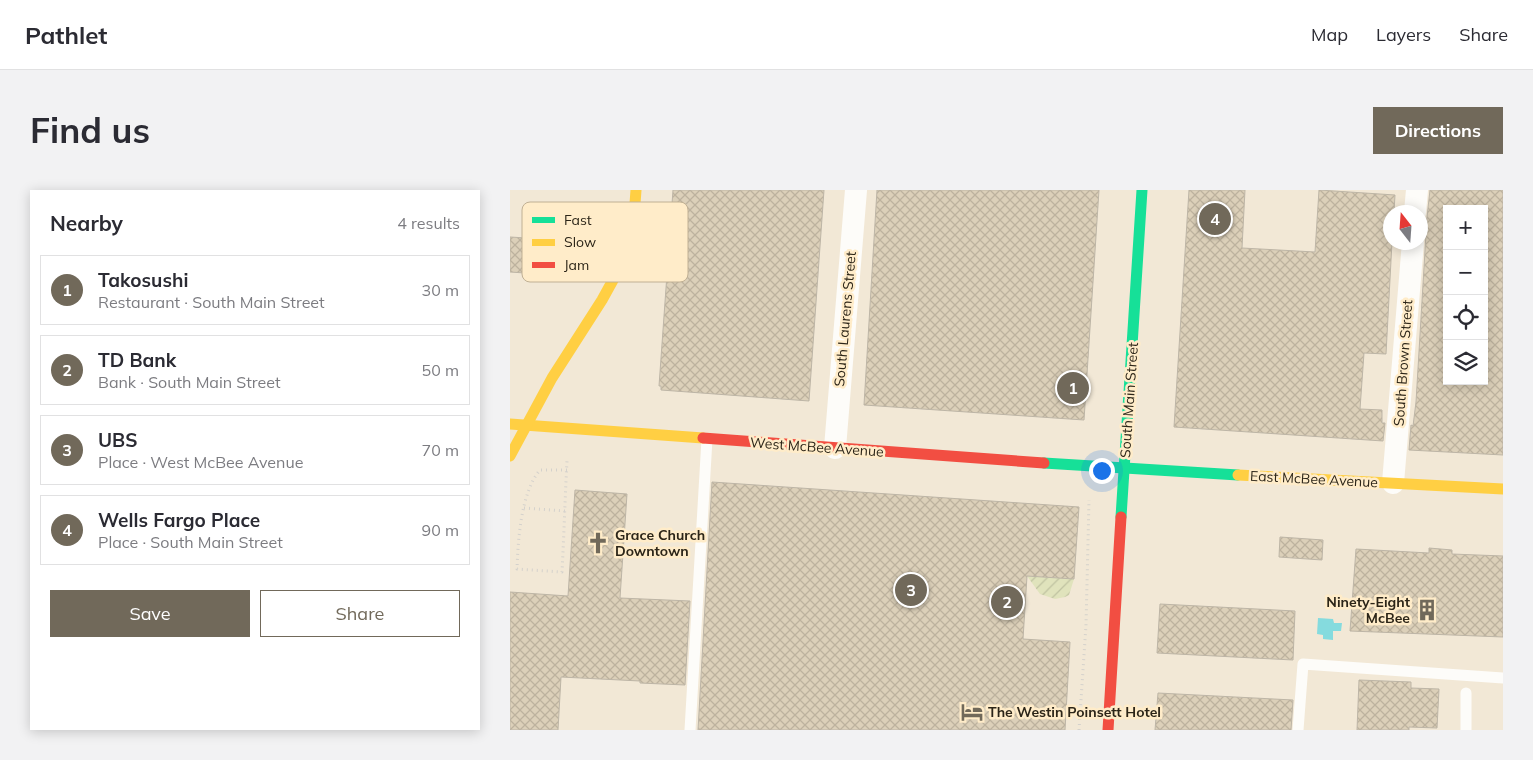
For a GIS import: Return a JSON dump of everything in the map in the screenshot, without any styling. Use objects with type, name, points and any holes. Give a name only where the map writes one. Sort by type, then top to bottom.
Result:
[{"type":"street","name":"South Laurens Street","points":[[835,448],[856,190]]},
{"type":"street","name":"South Main Street","points":[[1108,730],[1142,190]]},
{"type":"street","points":[[1416,205],[1417,190]]},
{"type":"street","name":"South Brown Street","points":[[1393,483],[1412,250]]},
{"type":"street","points":[[510,456],[552,378],[612,282]]},
{"type":"street","name":"West McBee Avenue","points":[[510,424],[1125,469]]},
{"type":"street","name":"East McBee Avenue","points":[[1125,469],[1503,489]]},
{"type":"lane","points":[[690,730],[707,439]]},
{"type":"lane","points":[[1298,730],[1303,664],[1503,678]]},
{"type":"lane","points":[[1466,693],[1466,730]]},
{"type":"path","points":[[567,462],[567,470],[562,572],[517,569],[524,508],[534,476],[540,470],[567,470]]},
{"type":"path","points":[[1079,730],[1086,624],[1089,500]]},
{"type":"path","points":[[524,508],[565,511]]},
{"type":"green space","points":[[1027,576],[1074,579],[1069,595],[1055,599],[1040,594]]},
{"type":"water","points":[[1318,618],[1333,619],[1334,623],[1342,623],[1341,631],[1333,631],[1333,640],[1323,639],[1323,635],[1317,634]]},
{"type":"building","points":[[673,190],[824,190],[809,401],[661,390],[661,386],[659,386],[666,282],[688,282],[688,202],[672,202]]},
{"type":"building","points":[[877,190],[1099,190],[1084,420],[864,405]]},
{"type":"building","points":[[1189,190],[1245,190],[1242,248],[1315,252],[1319,190],[1395,195],[1394,205],[1383,205],[1383,250],[1392,250],[1386,354],[1364,353],[1360,409],[1382,410],[1382,423],[1385,423],[1383,441],[1174,427]]},
{"type":"building","points":[[1430,190],[1503,190],[1503,455],[1409,450],[1411,425],[1413,426],[1425,250],[1428,250]]},
{"type":"building","points":[[510,237],[522,238],[522,273],[510,272]]},
{"type":"building","points":[[712,482],[1079,507],[1074,579],[1027,576],[1023,639],[1070,642],[1065,730],[698,730]]},
{"type":"building","points":[[575,490],[627,494],[620,598],[690,601],[685,685],[561,677],[558,730],[510,730],[510,592],[568,596]]},
{"type":"building","points":[[1280,537],[1323,540],[1322,560],[1279,557]]},
{"type":"building","name":"Ninety-Eight McBee","points":[[1429,548],[1452,550],[1452,554],[1503,556],[1503,637],[1350,631],[1356,549],[1429,553]]},
{"type":"building","points":[[1160,604],[1295,611],[1293,660],[1157,653]]},
{"type":"building","points":[[1359,680],[1411,682],[1411,688],[1439,689],[1437,728],[1409,727],[1409,730],[1357,730]]},
{"type":"building","points":[[1158,693],[1293,700],[1291,730],[1155,730]]},
{"type":"traffic: fast","points":[[1121,517],[1142,190]]},
{"type":"traffic: fast","points":[[1044,463],[1238,475]]},
{"type":"traffic: slow","points":[[635,202],[636,190]]},
{"type":"traffic: slow","points":[[510,456],[552,378],[612,282]]},
{"type":"traffic: slow","points":[[510,424],[703,438]]},
{"type":"traffic: slow","points":[[1238,475],[1503,489]]},
{"type":"traffic: jam","points":[[703,438],[1044,463]]},
{"type":"traffic: jam","points":[[1108,730],[1121,517]]},
{"type":"place","name":"Wells Fargo Place","points":[[1215,219]]},
{"type":"place","name":"Takosushi","points":[[1073,388]]},
{"type":"place","name":"Grace Church Downtown","points":[[598,543]]},
{"type":"place","name":"UBS","points":[[911,590]]},
{"type":"place","name":"TD Bank","points":[[1007,602]]},
{"type":"place","name":"Ninety-Eight McBee","points":[[1427,610]]},
{"type":"place","name":"The Westin Poinsett Hotel","points":[[972,712]]}]
